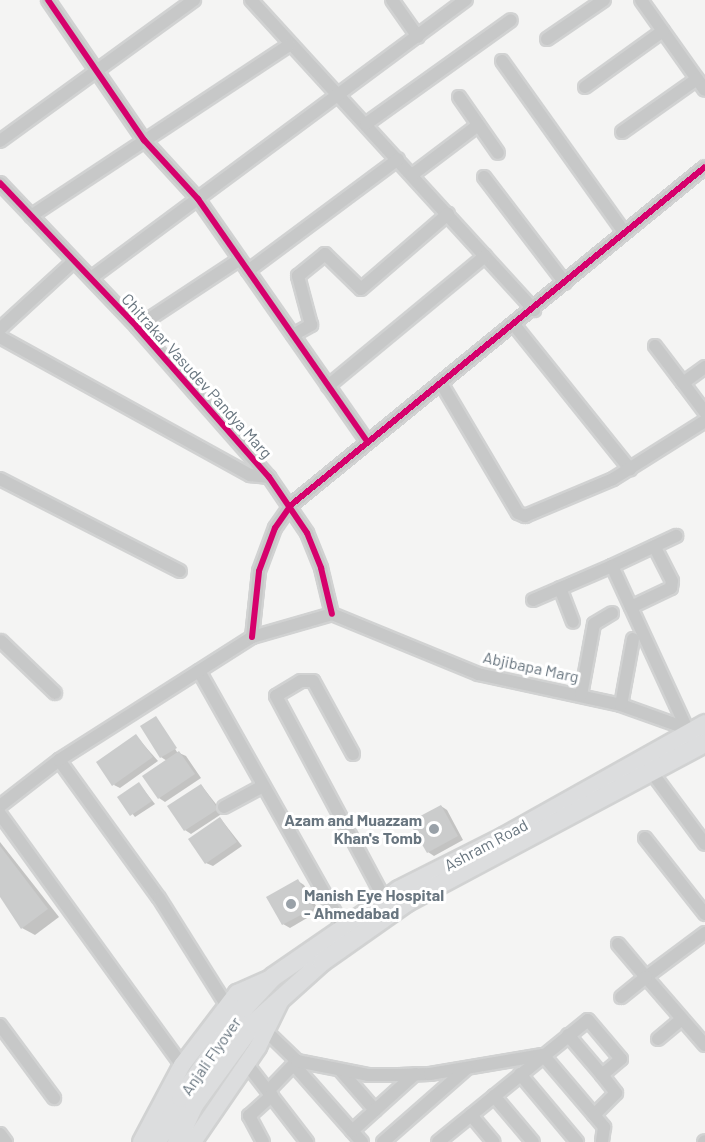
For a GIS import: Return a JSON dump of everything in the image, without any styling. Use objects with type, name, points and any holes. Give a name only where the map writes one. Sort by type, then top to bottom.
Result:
[{"type":"main road","name":"Ashram Road","points":[[273,977],[385,900],[694,727]]},
{"type":"main road","name":"Ashram Road","points":[[284,994],[407,902],[511,850],[650,770],[705,743]]},
{"type":"main road","name":"Anjali Flyover","points":[[157,1142],[235,1007],[273,977]]},
{"type":"main road","name":"Anjali Flyover","points":[[177,1142],[195,1105],[260,1028],[284,994]]},
{"type":"street","points":[[48,0],[144,140],[198,199],[367,441]]},
{"type":"street","points":[[0,141],[194,0]]},
{"type":"street","points":[[251,0],[289,45],[366,124],[534,310]]},
{"type":"street","points":[[392,0],[418,37]]},
{"type":"street","points":[[547,39],[604,0]]},
{"type":"street","points":[[641,0],[705,90]]},
{"type":"street","points":[[91,278],[418,37],[462,1]]},
{"type":"street","points":[[366,124],[511,20]]},
{"type":"street","points":[[585,87],[663,31]]},
{"type":"street","points":[[31,216],[289,45]]},
{"type":"street","points":[[502,61],[624,232]]},
{"type":"street","points":[[622,132],[697,80]]},
{"type":"street","points":[[459,97],[498,153]]},
{"type":"street","points":[[412,175],[478,125]]},
{"type":"street","points":[[249,271],[398,159]]},
{"type":"street","points":[[252,637],[260,571],[274,528],[291,505],[367,441],[515,326],[624,232],[705,167]]},
{"type":"street","points":[[484,177],[565,283]]},
{"type":"street","name":"Chitrakar Vasudev Pandya Marg","points":[[0,183],[137,327],[291,505],[321,568],[332,614]]},
{"type":"street","points":[[292,335],[310,325],[298,276],[325,254],[361,289],[448,214]]},
{"type":"street","points":[[328,386],[485,255]]},
{"type":"street","points":[[137,327],[240,259]]},
{"type":"street","points":[[0,329],[74,261]]},
{"type":"street","points":[[515,326],[630,469]]},
{"type":"street","name":"Chitrakar Vasudev Pandya Marg","points":[[0,337],[250,475],[269,477]]},
{"type":"street","points":[[655,346],[705,412]]},
{"type":"street","points":[[682,383],[705,368]]},
{"type":"street","points":[[441,383],[521,514],[529,515],[630,469],[705,421]]},
{"type":"street","points":[[0,479],[180,571]]},
{"type":"street","points":[[533,600],[676,536]]},
{"type":"street","points":[[631,607],[671,588],[672,581],[654,546]]},
{"type":"street","points":[[612,566],[694,727]]},
{"type":"street","points":[[560,588],[573,622]]},
{"type":"street","points":[[0,806],[59,760],[252,637],[332,614]]},
{"type":"street","name":"Abjibapa Marg","points":[[332,614],[478,674],[581,695],[694,727]]},
{"type":"street","points":[[581,695],[594,624],[600,617],[612,614]]},
{"type":"street","points":[[621,705],[633,639]]},
{"type":"street","points":[[0,641],[55,693]]},
{"type":"street","points":[[199,671],[344,928]]},
{"type":"street","points":[[353,754],[313,681],[302,681],[276,696],[385,900]]},
{"type":"street","points":[[59,760],[235,1007],[183,1065],[141,1142]]},
{"type":"street","points":[[650,770],[705,844]]},
{"type":"street","points":[[224,807],[263,786]]},
{"type":"street","points":[[0,814],[183,1065]]},
{"type":"street","points":[[645,838],[705,914]]},
{"type":"street","points":[[621,997],[705,933]]},
{"type":"street","points":[[618,944],[705,1045]]},
{"type":"street","points":[[658,1039],[682,1019]]},
{"type":"street","points":[[447,1139],[471,1115],[585,1021],[591,1021],[621,1057],[602,1076]]},
{"type":"street","points":[[0,1025],[54,1098]]},
{"type":"street","points":[[193,1142],[246,1063],[260,1028],[296,1063],[363,1142]]},
{"type":"street","points":[[568,1035],[616,1093],[594,1115]]},
{"type":"street","points":[[296,1063],[340,1071],[415,1074],[467,1069],[543,1055]]},
{"type":"street","points":[[543,1055],[604,1127],[602,1142]]},
{"type":"street","points":[[246,1063],[307,1142]]},
{"type":"street","points":[[263,1142],[249,1116],[296,1063]]},
{"type":"street","points":[[383,1142],[467,1069]]},
{"type":"street","points":[[340,1071],[375,1110]]},
{"type":"street","points":[[352,1131],[415,1074]]},
{"type":"street","points":[[520,1074],[577,1142]]},
{"type":"street","points":[[494,1096],[534,1142]]},
{"type":"street","points":[[471,1115],[495,1142]]},
{"type":"street","points":[[0,1134],[6,1142]]},
{"type":"building","points":[[156,716],[177,748],[160,758],[140,726]]},
{"type":"building","points":[[136,734],[153,757],[112,786],[96,762]]},
{"type":"building","points":[[179,751],[195,774],[158,799],[142,776]]},
{"type":"building","points":[[139,782],[152,801],[130,816],[117,797]]},
{"type":"building","points":[[201,784],[218,809],[184,831],[167,806]]},
{"type":"building","name":"Azam and Muazzam Khan's Tomb","points":[[441,805],[458,836],[427,853],[409,822]]},
{"type":"building","points":[[220,817],[237,842],[205,864],[188,839]]},
{"type":"building","points":[[0,846],[48,909],[21,929],[0,897]]},
{"type":"building","points":[[298,879],[314,908],[282,925],[266,897]]},
{"type":"cycle path","points":[[48,0],[144,140],[198,199],[367,441]]},
{"type":"cycle path","points":[[252,637],[259,571],[275,528],[291,505],[705,167]]},
{"type":"cycle path","points":[[0,183],[137,327],[269,477],[307,533],[321,568],[332,614]]},
{"type":"place","name":"Azam and Muazzam Khan's Tomb","points":[[434,829]]},
{"type":"place","name":"Manish Eye Hospital - Ahmedabad","points":[[291,904]]}]
